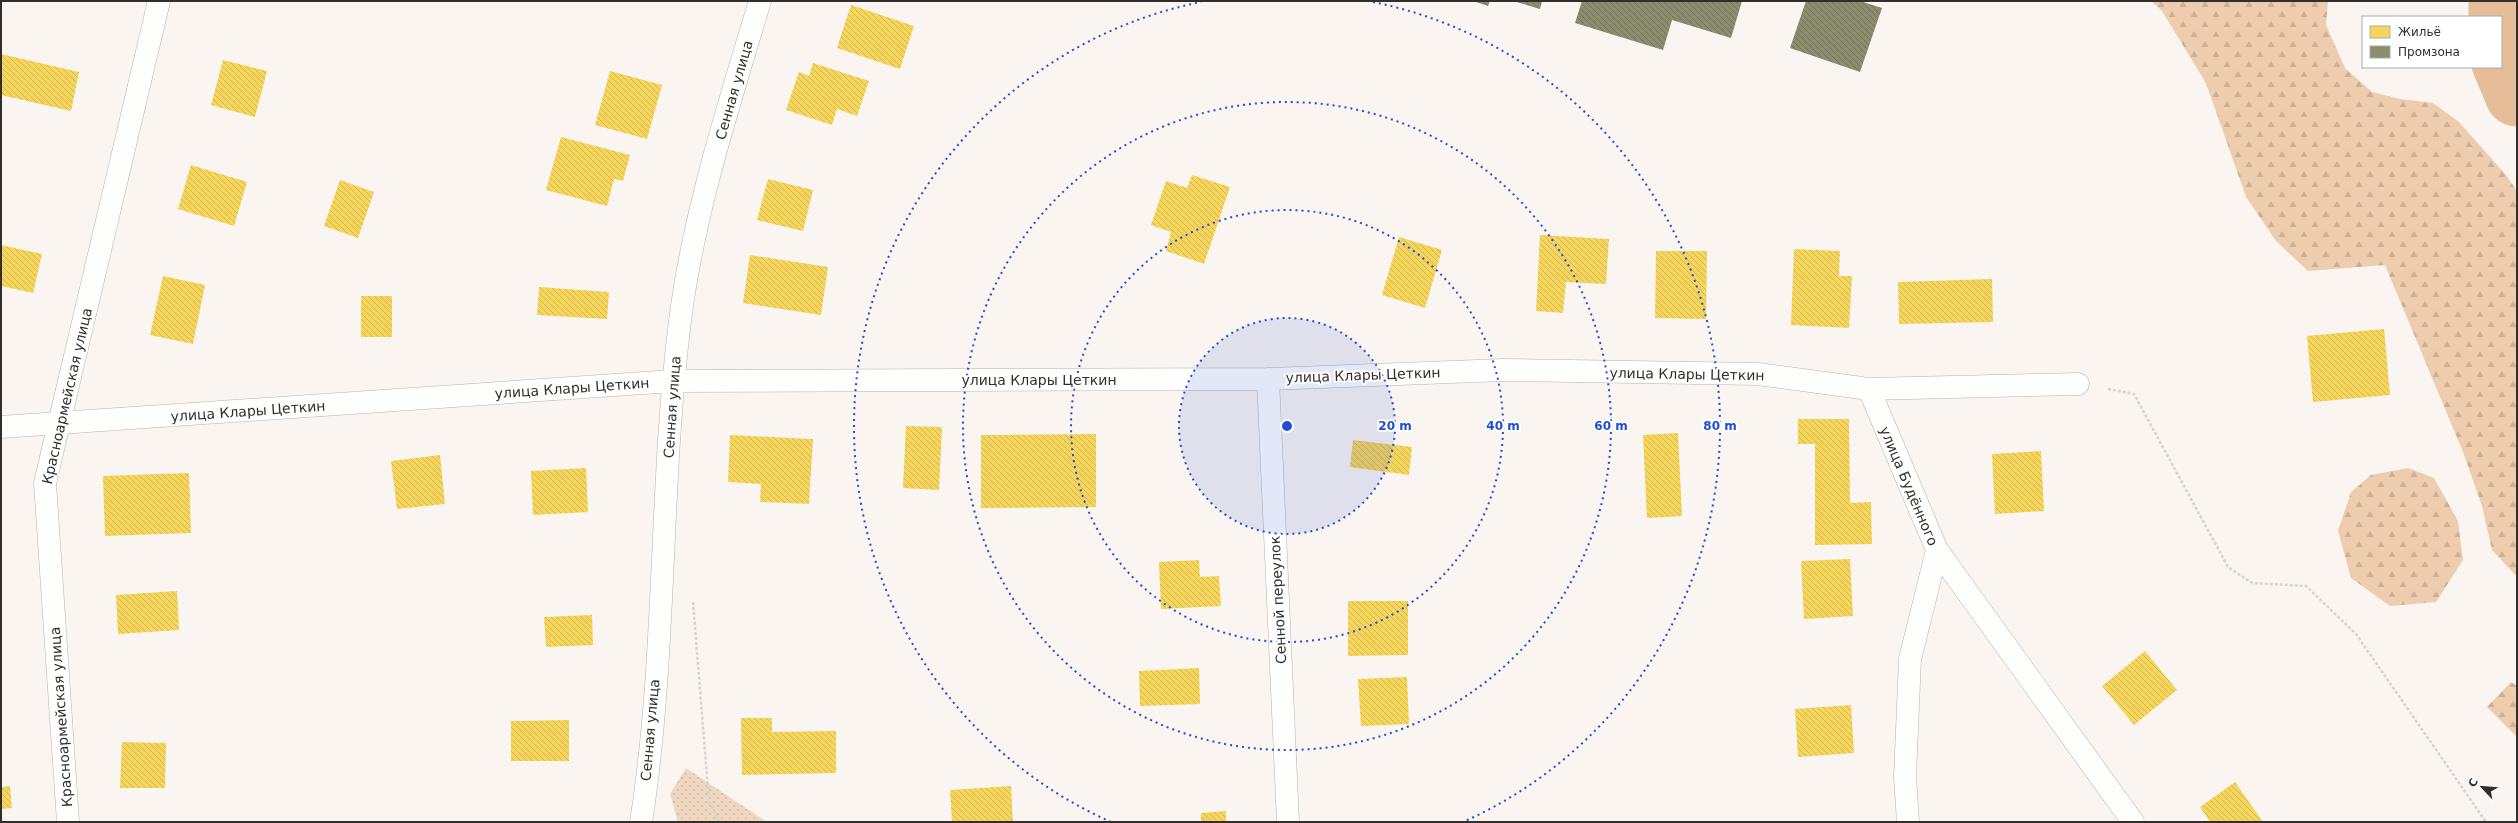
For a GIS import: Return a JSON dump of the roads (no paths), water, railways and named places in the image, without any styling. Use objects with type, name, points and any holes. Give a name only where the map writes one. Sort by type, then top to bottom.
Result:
[{"type":"street","name":"Красноармейская улица","points":[[68,822],[45,483],[159,1]]},
{"type":"street","name":"Сенная улица","points":[[641,822],[652,726],[673,381],[680,319],[695,238],[726,116],[760,1]]},
{"type":"street","name":"улица Клары Цеткин","points":[[1,427],[673,381],[1268,379],[1503,370],[1742,374],[1869,389],[2078,384]]},
{"type":"street","name":"Сенной переулок","points":[[1268,379],[1288,822]]},
{"type":"street","name":"улица Будённого","points":[[1869,389],[1937,550],[1910,659],[1906,777],[1908,822]]},
{"type":"street","points":[[1937,550],[2134,822]]},
{"type":"waterway","points":[[2501,1],[2501,16]]},
{"type":"waterway","points":[[2502,57],[2517,94]]}]
